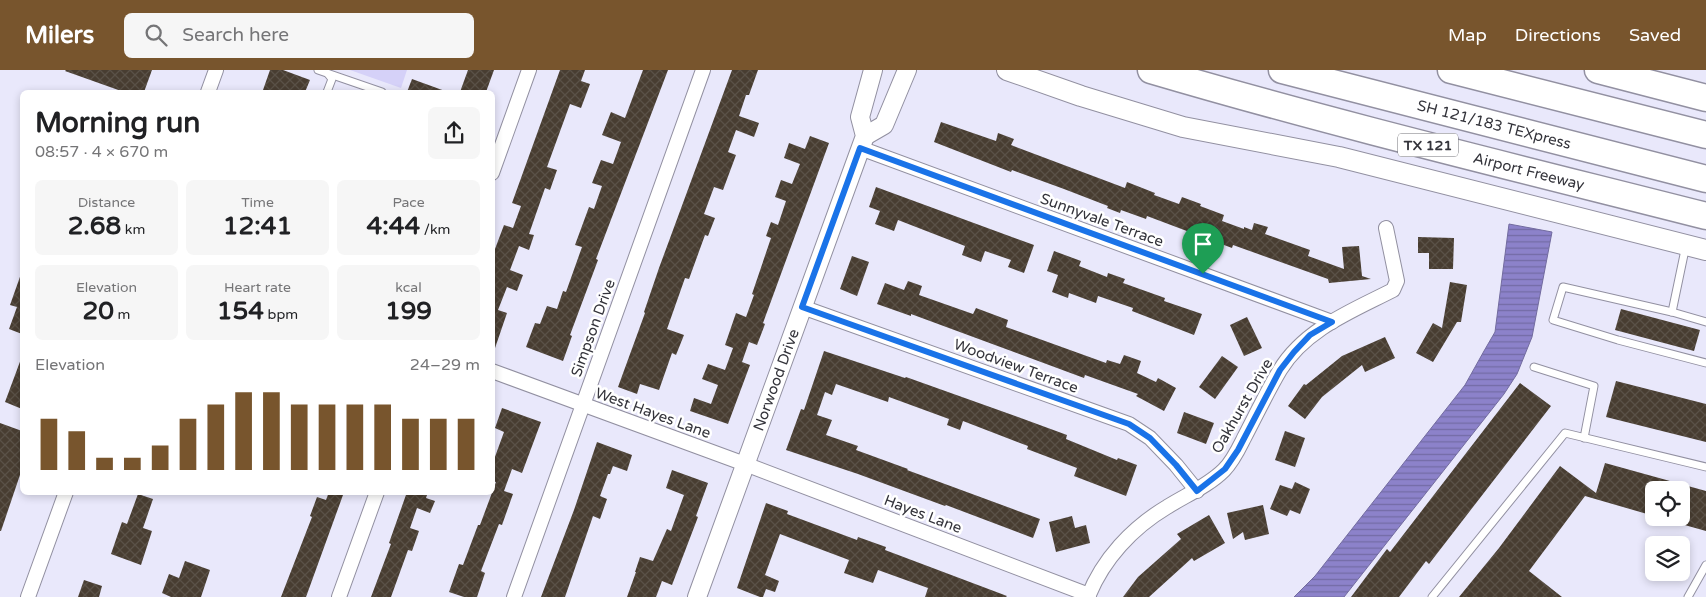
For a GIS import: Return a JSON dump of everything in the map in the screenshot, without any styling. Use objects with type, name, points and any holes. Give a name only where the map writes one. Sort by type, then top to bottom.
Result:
[{"type":"highway","name":"Airport Freeway","points":[[1151,70],[1386,135],[1706,216]]},
{"type":"highway","name":"SH 121/183 TEXpress","points":[[1282,70],[1706,179]]},
{"type":"highway","points":[[1451,70],[1706,135]]},
{"type":"highway","points":[[1598,70],[1706,98]]},
{"type":"main road","points":[[1007,70],[1081,96],[1183,127],[1339,157],[1706,250]]},
{"type":"street","points":[[209,90],[216,70]]},
{"type":"street","points":[[495,165],[530,70]]},
{"type":"street","name":"Simpson Drive","points":[[514,597],[703,70]]},
{"type":"street","name":"Norwood Drive","points":[[697,597],[863,142],[860,117],[873,70]]},
{"type":"street","points":[[863,142],[884,125],[907,70]]},
{"type":"street","name":"Sunnyvale Terrace","points":[[863,142],[1332,322]]},
{"type":"street","name":"Oakhurst Drive","points":[[1089,596],[1108,560],[1125,539],[1142,524],[1167,507],[1197,491],[1225,469],[1238,450],[1280,370],[1310,335],[1393,290],[1397,281],[1386,228]]},
{"type":"street","name":"Woodview Terrace","points":[[802,307],[1129,424],[1150,438],[1176,465],[1197,491]]},
{"type":"street","name":"West Hayes Lane","points":[[495,372],[745,464]]},
{"type":"street","name":"Hayes Lane","points":[[745,464],[1089,596]]},
{"type":"street","points":[[28,597],[65,495]]},
{"type":"street","points":[[339,597],[376,495]]},
{"type":"lane","points":[[318,70],[368,90]]},
{"type":"lane","points":[[327,74],[332,79],[328,90]]},
{"type":"lane","points":[[1672,312],[1686,245]]},
{"type":"lane","points":[[1706,322],[1672,312],[1563,287],[1553,320],[1618,340],[1706,363]]},
{"type":"lane","points":[[1534,367],[1594,386],[1584,438]]},
{"type":"lane","points":[[1432,597],[1565,433],[1706,467]]},
{"type":"lane","points":[[1688,597],[1706,565]]},
{"type":"shaded area","points":[[350,70],[407,70],[401,88]]},
{"type":"shaded area","points":[[1509,224],[1552,232],[1532,337],[1517,374],[1504,394],[1344,597],[1294,597],[1315,576],[1465,385],[1495,332]]},
{"type":"building","points":[[152,70],[145,90],[118,90],[65,71]]},
{"type":"building","points":[[270,70],[283,70],[310,80],[306,90],[263,90]]},
{"type":"building","points":[[468,70],[494,70],[487,90],[461,90]]},
{"type":"building","points":[[560,70],[585,70],[581,81],[590,84],[581,108],[570,104],[547,167],[557,170],[550,190],[545,188],[529,234],[534,235],[529,250],[519,246],[510,270],[523,275],[517,291],[507,287],[498,310],[507,313],[495,348],[495,249],[504,225],[513,228],[521,206],[512,203]]},
{"type":"building","points":[[643,70],[668,70],[596,259],[598,260],[570,335],[572,336],[563,361],[526,347],[535,323],[540,324],[547,306],[557,309],[563,291],[566,292],[582,247],[575,245],[589,207],[594,209],[602,186],[592,183],[601,160],[613,164],[621,142],[602,135],[611,112],[625,118]]},
{"type":"building","points":[[732,70],[758,70],[749,95],[746,95],[739,116],[759,123],[754,137],[736,130],[728,152],[736,155],[723,190],[714,187],[704,214],[715,218],[708,236],[705,235],[689,279],[685,278],[667,329],[684,335],[676,355],[672,353],[659,390],[640,384],[637,394],[618,387],[659,268]]},
{"type":"building","points":[[412,79],[442,90],[408,90]]},
{"type":"building","points":[[941,122],[996,141],[998,133],[1014,139],[1011,145],[1125,188],[1127,182],[1179,204],[1182,197],[1224,215],[1222,221],[1244,229],[1244,227],[1252,230],[1254,223],[1268,227],[1265,234],[1310,250],[1308,256],[1344,269],[1342,247],[1359,246],[1362,276],[1371,279],[1329,283],[1328,279],[1233,245],[1232,248],[1147,216],[1146,219],[1121,210],[1120,213],[1107,208],[1108,206],[1064,189],[1012,170],[1011,172],[934,142]]},
{"type":"building","points":[[810,136],[829,143],[763,323],[765,324],[757,345],[749,342],[742,362],[750,365],[728,424],[690,411],[694,398],[711,404],[718,385],[702,379],[708,364],[725,370],[733,348],[725,345],[736,313],[746,317],[771,238],[766,236],[771,222],[778,225],[786,201],[775,197],[781,180],[792,184],[800,164],[784,158],[789,143],[805,149]]},
{"type":"building","points":[[876,187],[1034,245],[1024,273],[1008,267],[1011,260],[985,251],[981,262],[962,255],[965,246],[898,220],[894,231],[875,224],[880,211],[869,207]]},
{"type":"building","points":[[1418,237],[1454,238],[1453,269],[1429,269],[1429,253],[1418,253]]},
{"type":"building","points":[[1054,251],[1081,261],[1079,266],[1107,277],[1108,273],[1125,279],[1123,283],[1165,298],[1164,301],[1202,314],[1194,335],[1132,311],[1133,308],[1098,296],[1096,303],[1069,293],[1068,298],[1052,292],[1058,275],[1047,271]]},
{"type":"building","points":[[852,256],[869,262],[857,296],[840,289]]},
{"type":"building","points":[[20,277],[20,333],[9,329],[17,307],[10,305]]},
{"type":"building","points":[[908,281],[922,286],[919,295],[973,314],[976,308],[1008,320],[1006,327],[1106,363],[1107,360],[1120,364],[1124,355],[1141,361],[1137,373],[1156,382],[1158,378],[1176,388],[1164,411],[1136,396],[1138,394],[1085,375],[1084,378],[911,314],[911,316],[877,304],[885,283],[904,290]]},
{"type":"building","points":[[1450,282],[1467,285],[1461,322],[1457,322],[1433,362],[1416,353],[1433,323],[1442,328]]},
{"type":"building","points":[[1621,309],[1700,330],[1694,351],[1615,330]]},
{"type":"building","points":[[1247,317],[1262,348],[1244,356],[1230,325]]},
{"type":"building","points":[[1385,337],[1395,358],[1365,372],[1362,365],[1322,397],[1305,419],[1288,406],[1304,384],[1306,385],[1342,356]]},
{"type":"building","points":[[824,351],[906,377],[1018,417],[1067,435],[1066,439],[1117,460],[1118,458],[1137,465],[1126,496],[1074,476],[1077,468],[1027,449],[1028,446],[963,421],[960,430],[947,425],[949,419],[889,397],[888,402],[836,384],[832,395],[825,392],[817,415],[832,420],[826,435],[858,446],[856,450],[1040,519],[1033,538],[946,505],[786,450],[801,409],[804,410]]},
{"type":"building","points":[[1222,356],[1238,367],[1215,399],[1199,387]]},
{"type":"building","points":[[20,362],[20,408],[5,402]]},
{"type":"building","points":[[1616,381],[1706,404],[1706,442],[1606,417]]},
{"type":"building","points":[[1520,383],[1551,406],[1429,564],[1426,561],[1399,597],[1351,597],[1387,549],[1390,552]]},
{"type":"building","points":[[502,408],[541,422],[522,473],[512,469],[504,491],[513,494],[502,525],[499,524],[481,571],[485,573],[477,597],[464,597],[449,592],[459,564],[463,565],[491,495],[495,495],[495,457],[504,432],[495,428]]},
{"type":"building","points":[[1184,412],[1214,423],[1206,444],[1177,433]]},
{"type":"building","points":[[0,423],[20,430],[20,475],[0,531]]},
{"type":"building","points":[[1285,431],[1305,438],[1295,467],[1275,460]]},
{"type":"building","points":[[597,442],[632,455],[627,471],[613,466],[610,474],[608,474],[600,496],[607,499],[600,519],[593,516],[565,597],[541,597],[574,510]]},
{"type":"building","points":[[1605,463],[1670,481],[1645,481],[1645,513],[1585,496],[1529,571],[1562,597],[1459,597],[1499,548],[1560,466],[1596,493]]},
{"type":"building","points":[[672,470],[708,483],[696,516],[698,517],[672,585],[662,581],[656,597],[627,597],[640,557],[653,561],[667,529],[671,531],[684,495],[666,488]]},
{"type":"building","points":[[1295,482],[1310,489],[1300,514],[1290,510],[1287,516],[1270,509],[1280,485],[1292,489]]},
{"type":"building","points":[[1690,487],[1706,491],[1706,531],[1688,526],[1690,526]]},
{"type":"building","points":[[138,495],[153,499],[143,528],[152,531],[141,565],[111,554],[122,522],[127,524]]},
{"type":"building","points":[[328,495],[343,495],[306,597],[281,597],[312,517],[310,516],[317,497],[326,500]]},
{"type":"building","points":[[406,495],[427,495],[426,498],[435,501],[430,513],[417,508],[410,528],[419,531],[412,551],[408,550],[391,597],[371,597],[391,544],[389,543]]},
{"type":"building","points":[[766,503],[788,511],[787,514],[857,540],[858,537],[886,547],[885,550],[1007,596],[925,597],[928,588],[878,570],[873,583],[844,573],[849,560],[780,534],[765,575],[779,581],[775,592],[766,589],[763,597],[760,597],[737,588]]},
{"type":"building","points":[[1263,505],[1269,534],[1245,540],[1243,532],[1233,539],[1227,513]]},
{"type":"building","points":[[1209,515],[1225,543],[1194,561],[1192,558],[1149,597],[1123,597],[1138,577],[1181,539],[1177,534]]},
{"type":"building","points":[[1072,516],[1075,528],[1086,525],[1090,543],[1056,552],[1049,522]]},
{"type":"building","points":[[185,561],[210,570],[201,597],[171,597],[162,593],[169,574],[179,578]]},
{"type":"building","points":[[84,580],[102,586],[99,597],[78,597]]},
{"type":"route","points":[[860,148],[1203,274],[1332,322],[1310,335],[1294,352],[1280,370],[1238,450],[1225,469],[1197,491],[1176,465],[1150,438],[1129,424],[802,307],[860,148]]}]
